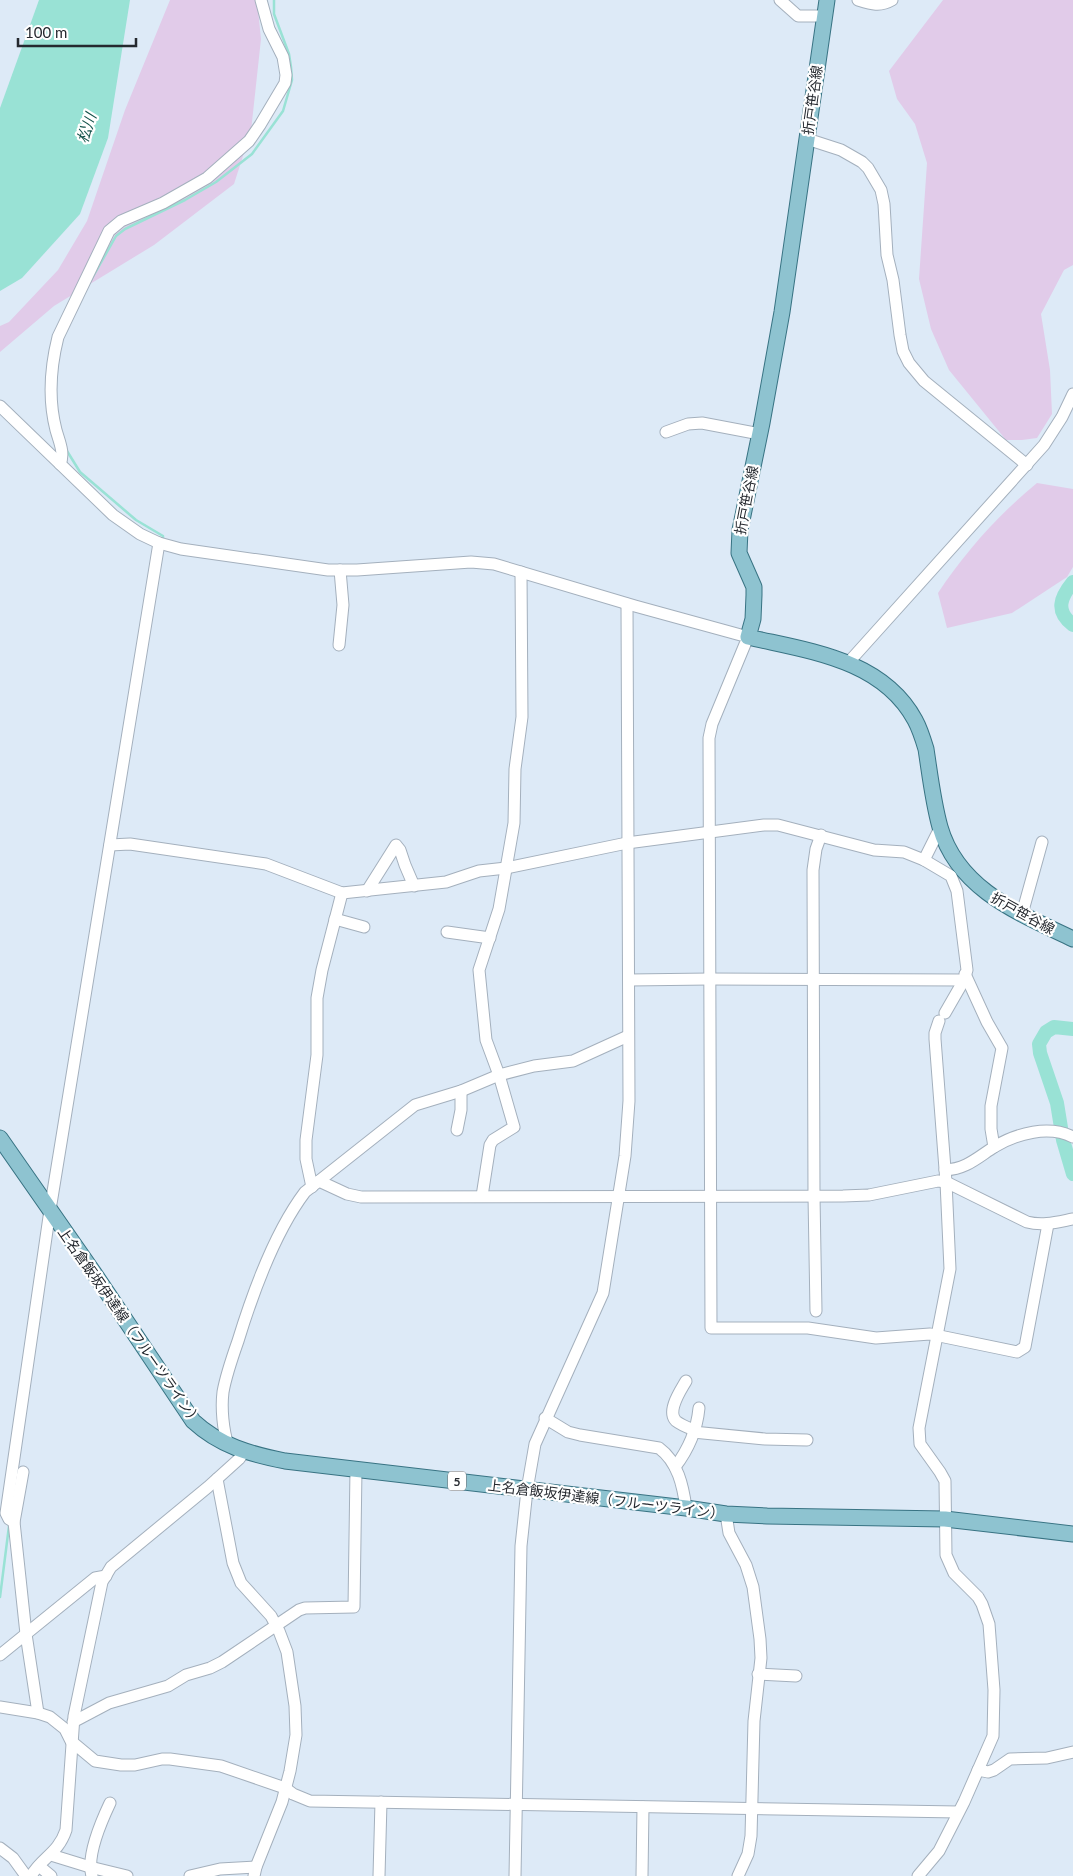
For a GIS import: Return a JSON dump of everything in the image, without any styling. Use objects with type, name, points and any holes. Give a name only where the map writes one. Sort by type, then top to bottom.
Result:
[{"type":"main road","name":"折戸笹谷線","points":[[829,0],[824,16],[782,312],[738,543],[739,553],[754,587],[753,618],[748,638],[848,662],[890,689],[915,719],[926,749],[940,828],[958,874],[1022,914],[1073,939]]},
{"type":"main road","name":"上名倉飯坂伊達線（フルーツライン）","points":[[0,1138],[193,1421],[205,1432],[244,1452],[285,1461],[726,1514],[945,1519],[1073,1534]]},
{"type":"street","points":[[60,464],[62,449],[52,413],[50,387],[58,337],[109,231],[127,218],[163,203],[191,188],[219,169],[235,151],[249,141],[284,82],[286,70],[283,57],[269,29],[261,0]]},
{"type":"street","points":[[780,0],[798,16],[824,16]]},
{"type":"street","points":[[858,0],[875,5],[886,4],[892,0]]},
{"type":"street","points":[[807,139],[841,150],[862,162],[868,168],[880,190],[884,204],[886,255],[893,280],[903,351],[909,363],[924,381],[1027,465]]},
{"type":"street","points":[[848,662],[1027,465],[1052,432],[1073,394]]},
{"type":"street","points":[[0,406],[113,515],[140,534],[159,543],[181,549],[328,570],[471,562],[494,564],[748,638],[712,724],[709,738],[711,1328],[808,1328],[876,1338],[938,1335],[1013,1352],[1022,1351],[1027,1338],[1048,1224]]},
{"type":"street","points":[[666,432],[688,424],[702,423],[760,434]]},
{"type":"street","points":[[14,1522],[9,1519],[6,1513],[50,1210],[159,543]]},
{"type":"street","points":[[339,645],[343,605],[340,570]]},
{"type":"street","points":[[482,1196],[490,1146],[493,1140],[514,1127],[499,1075],[486,1040],[479,970],[499,909],[514,823],[515,769],[522,717],[521,572]]},
{"type":"street","points":[[515,1876],[521,1546],[527,1490],[535,1444],[545,1418],[589,1326],[602,1293],[625,1156],[629,1101],[627,604]]},
{"type":"street","points":[[110,845],[130,844],[266,864],[342,893],[446,882],[479,871],[506,868],[627,844],[764,825],[778,825],[874,850],[904,852],[958,874],[957,891],[966,970],[935,1033],[946,1182],[950,1269],[918,1440],[945,1481],[946,1555],[950,1566],[959,1580],[978,1597],[989,1624],[994,1690],[993,1736],[938,1852],[918,1876]]},
{"type":"street","points":[[924,860],[940,828]]},
{"type":"street","points":[[816,1311],[813,870],[816,849],[821,835]]},
{"type":"street","points":[[1022,914],[1042,842]]},
{"type":"street","points":[[367,891],[396,845],[400,850],[414,886]]},
{"type":"street","points":[[316,1184],[306,1159],[306,1140],[317,1055],[317,998],[342,893]]},
{"type":"street","points":[[335,919],[364,927]]},
{"type":"street","points":[[447,932],[490,938]]},
{"type":"street","points":[[629,980],[964,977]]},
{"type":"street","points":[[964,977],[1002,1048],[991,1106],[991,1130],[994,1147]]},
{"type":"street","points":[[228,1445],[223,1409],[223,1393],[248,1307],[293,1208],[305,1192],[415,1105],[461,1091],[499,1075],[534,1066],[574,1061],[628,1036]]},
{"type":"street","points":[[457,1130],[461,1110],[461,1091]]},
{"type":"street","points":[[945,1170],[971,1164],[994,1147],[1028,1133],[1065,1134]]},
{"type":"street","points":[[316,1184],[358,1197],[814,1196],[869,1194],[938,1181],[946,1182],[1027,1222],[1048,1224],[1073,1219]]},
{"type":"street","points":[[686,1381],[673,1408],[673,1417],[694,1431],[765,1439],[807,1440]]},
{"type":"street","points":[[675,1467],[685,1454],[697,1424],[699,1408]]},
{"type":"street","points":[[545,1418],[568,1432],[659,1448],[666,1453],[675,1467],[684,1490],[686,1508]]},
{"type":"street","points":[[31,1876],[59,1847],[66,1830],[73,1722],[102,1582],[111,1566],[217,1479],[244,1452]]},
{"type":"street","points":[[73,1722],[109,1703],[168,1686],[186,1675],[210,1668],[299,1610],[305,1608],[354,1607],[356,1469]]},
{"type":"street","points":[[23,1472],[14,1522],[26,1634],[38,1713]]},
{"type":"street","points":[[190,1876],[220,1870],[255,1872],[282,1802],[296,1735],[295,1706],[287,1652],[271,1616],[241,1583],[233,1563],[217,1479]]},
{"type":"street","points":[[726,1514],[729,1533],[746,1565],[753,1587],[761,1658],[754,1722],[751,1836],[748,1854],[738,1876]]},
{"type":"street","points":[[0,1654],[95,1578],[106,1576]]},
{"type":"street","points":[[758,1674],[796,1676]]},
{"type":"street","points":[[0,1707],[38,1713],[50,1717],[65,1729],[71,1741],[95,1761],[135,1765],[170,1759],[221,1766],[285,1788],[293,1794],[310,1801],[958,1812]]},
{"type":"street","points":[[978,1770],[988,1772],[994,1770],[1010,1759],[1047,1758],[1073,1752]]},
{"type":"street","points":[[379,1876],[381,1802]]},
{"type":"street","points":[[91,1872],[100,1824],[110,1804]]},
{"type":"street","points":[[642,1876],[643,1806]]},
{"type":"street","points":[[0,1848],[13,1858],[26,1876]]},
{"type":"street","points":[[50,1855],[91,1872],[127,1876]]},
{"type":"street","points":[[39,1866],[52,1876]]},
{"type":"shaded area","points":[[170,0],[257,0],[261,39],[251,131],[234,184],[154,245],[54,306],[0,352],[0,326],[9,322],[58,270],[87,221],[125,110]]},
{"type":"shaded area","points":[[943,0],[1073,0],[1073,265],[1064,270],[1041,314],[1050,370],[1052,414],[1037,438],[1006,440],[949,370],[931,329],[919,279],[927,163],[915,124],[897,99],[889,71]]},
{"type":"shaded area","points":[[1037,483],[1073,489],[1073,567],[1067,577],[1012,613],[947,628],[938,593],[983,534]]},
{"type":"water","name":"松川","points":[[39,0],[130,0],[108,138],[80,214],[22,278],[0,291],[0,108]]},
{"type":"waterway","points":[[91,280],[116,236],[125,229],[185,200],[216,182],[252,154],[283,111],[292,80],[291,67],[289,54],[274,14],[274,0]]},
{"type":"waterway","points":[[67,451],[80,472],[136,520],[163,536],[163,540]]},
{"type":"waterway","points":[[1073,582],[1061,604],[1064,615],[1073,625]]},
{"type":"waterway","points":[[1073,1029],[1054,1027],[1046,1032],[1039,1044],[1040,1053],[1057,1103],[1063,1140],[1073,1174]]},
{"type":"waterway","points":[[0,1597],[9,1526]]}]
